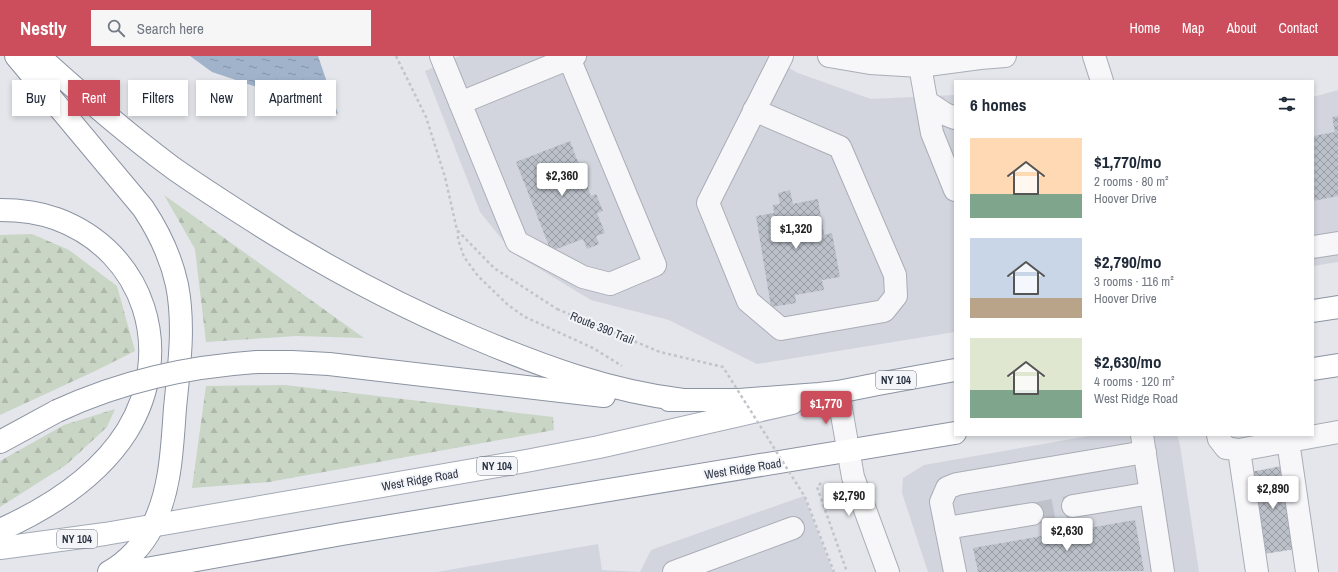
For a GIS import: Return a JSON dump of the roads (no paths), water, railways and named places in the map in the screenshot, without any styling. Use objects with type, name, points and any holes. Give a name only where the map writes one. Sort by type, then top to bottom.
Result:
[{"type":"main road","points":[[16,56],[143,208],[164,244],[174,273],[179,294],[181,316],[181,351],[168,478],[153,526],[130,556],[109,572]]},
{"type":"main road","points":[[39,56],[88,100],[174,169],[266,229],[345,275],[427,317],[537,363],[613,388],[683,400]]},
{"type":"main road","points":[[0,210],[27,212],[55,218],[84,232],[107,250],[126,272],[140,297],[148,325],[150,351],[149,371],[144,394],[131,424],[113,450],[87,477],[65,494],[41,509],[0,530]]},
{"type":"main road","points":[[1314,311],[1338,307]]},
{"type":"main road","points":[[0,442],[57,411],[104,391],[150,377],[203,368],[258,362],[329,364],[601,396],[683,400],[758,399],[838,392]]},
{"type":"main road","points":[[1314,369],[1338,367]]},
{"type":"main road","name":"West Ridge Road","points":[[0,548],[68,540],[153,526],[554,456],[838,392],[954,370]]},
{"type":"main road","name":"West Ridge Road","points":[[130,572],[342,534],[848,452],[954,433]]},
{"type":"street","points":[[441,56],[460,103],[517,242],[583,278],[610,284],[655,266],[572,57],[460,103]]},
{"type":"street","points":[[754,110],[840,146],[895,275],[896,296],[884,310],[781,329],[748,302],[708,203],[754,110],[782,56]]},
{"type":"street","points":[[829,56],[870,63],[920,66],[1005,56]]},
{"type":"street","points":[[1094,56],[1102,80]]},
{"type":"street","points":[[920,66],[932,133],[954,188]]},
{"type":"street","points":[[927,102],[945,114],[954,118]]},
{"type":"street","points":[[1314,248],[1338,243]]},
{"type":"street","points":[[838,392],[848,452],[856,487],[888,572]]},
{"type":"street","points":[[1218,436],[1226,448],[1239,450],[1338,432]]},
{"type":"street","points":[[1288,441],[1307,572]]},
{"type":"street","points":[[955,572],[940,502],[947,488],[957,484],[1143,444],[1163,572]]},
{"type":"street","points":[[1239,450],[1257,572]]},
{"type":"street","points":[[1073,506],[1151,493]]},
{"type":"street","points":[[946,528],[1032,514]]},
{"type":"street","points":[[674,572],[793,528]]},
{"type":"water","points":[[190,56],[318,56],[326,80],[255,80],[255,86],[247,84],[247,80],[236,80],[212,72]]},
{"type":"tunnel","points":[[1032,514],[1073,506]]}]
